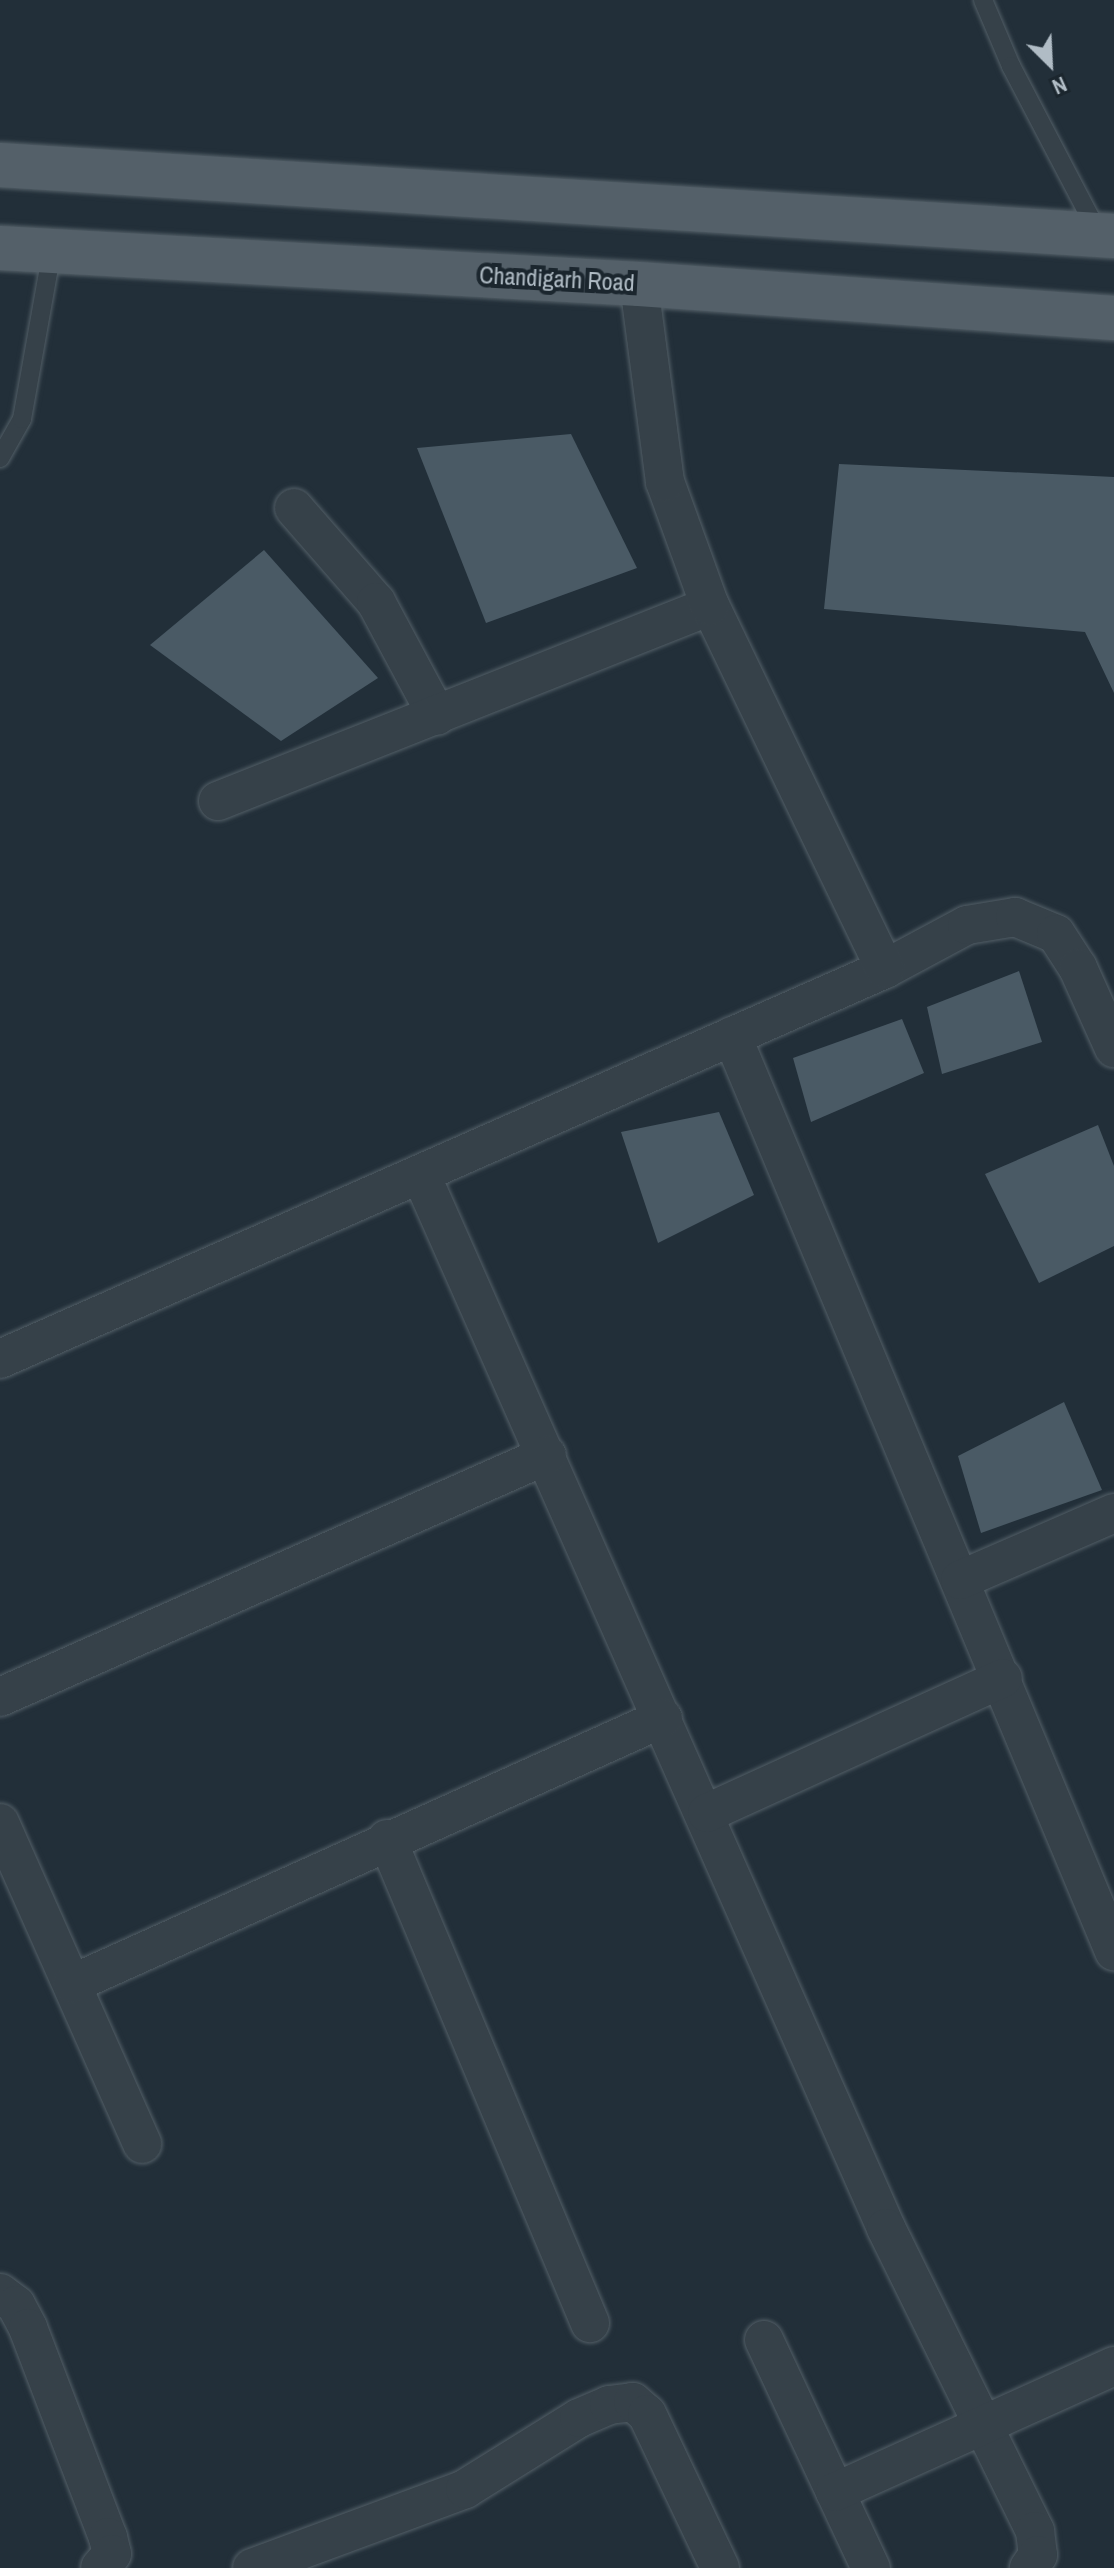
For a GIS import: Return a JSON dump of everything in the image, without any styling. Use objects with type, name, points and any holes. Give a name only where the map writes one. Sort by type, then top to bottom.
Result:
[{"type":"main road","points":[[0,165],[1107,235]]},
{"type":"main road","name":"Chandigarh Road","points":[[0,248],[639,284],[1114,318]]},
{"type":"street","points":[[639,284],[665,482],[710,606],[885,969]]},
{"type":"street","points":[[294,508],[382,612],[437,716]]},
{"type":"street","points":[[218,801],[710,606]]},
{"type":"street","points":[[0,1359],[885,969],[967,925],[1015,917],[1056,934],[1078,968],[1114,1048]]},
{"type":"street","points":[[732,1036],[1003,1678],[1114,1951]]},
{"type":"street","points":[[421,1175],[707,1813],[886,2228],[1035,2531],[1038,2555],[1029,2568]]},
{"type":"street","points":[[0,1697],[547,1455]]},
{"type":"street","points":[[960,1580],[1114,1513]]},
{"type":"street","points":[[707,1813],[1003,1678]]},
{"type":"street","points":[[72,1984],[387,1839],[663,1718]]},
{"type":"street","points":[[0,1823],[142,2144]]},
{"type":"street","points":[[387,1839],[590,2323]]},
{"type":"street","points":[[0,2293],[16,2305],[28,2328],[108,2537],[112,2554],[100,2568]]},
{"type":"street","points":[[764,2340],[871,2568]]},
{"type":"street","points":[[835,2492],[1114,2366]]},
{"type":"street","points":[[252,2568],[465,2489],[579,2418],[609,2405],[633,2402],[647,2414],[720,2568]]},
{"type":"lane","points":[[983,0],[1011,66],[1107,235]]},
{"type":"lane","points":[[0,458],[26,405],[52,251]]},
{"type":"building","points":[[571,434],[637,568],[486,623],[417,448]]},
{"type":"building","points":[[839,464],[1114,477],[1114,693],[1085,632],[824,609]]},
{"type":"building","points":[[264,550],[378,678],[281,741],[150,645]]},
{"type":"building","points":[[1019,971],[1042,1042],[942,1074],[927,1007]]},
{"type":"building","points":[[902,1019],[924,1073],[811,1122],[793,1058]]},
{"type":"building","points":[[719,1112],[754,1195],[658,1243],[621,1132]]},
{"type":"building","points":[[1098,1125],[1114,1166],[1114,1246],[1039,1283],[985,1174]]},
{"type":"building","points":[[1064,1402],[1102,1490],[981,1533],[958,1456]]}]
